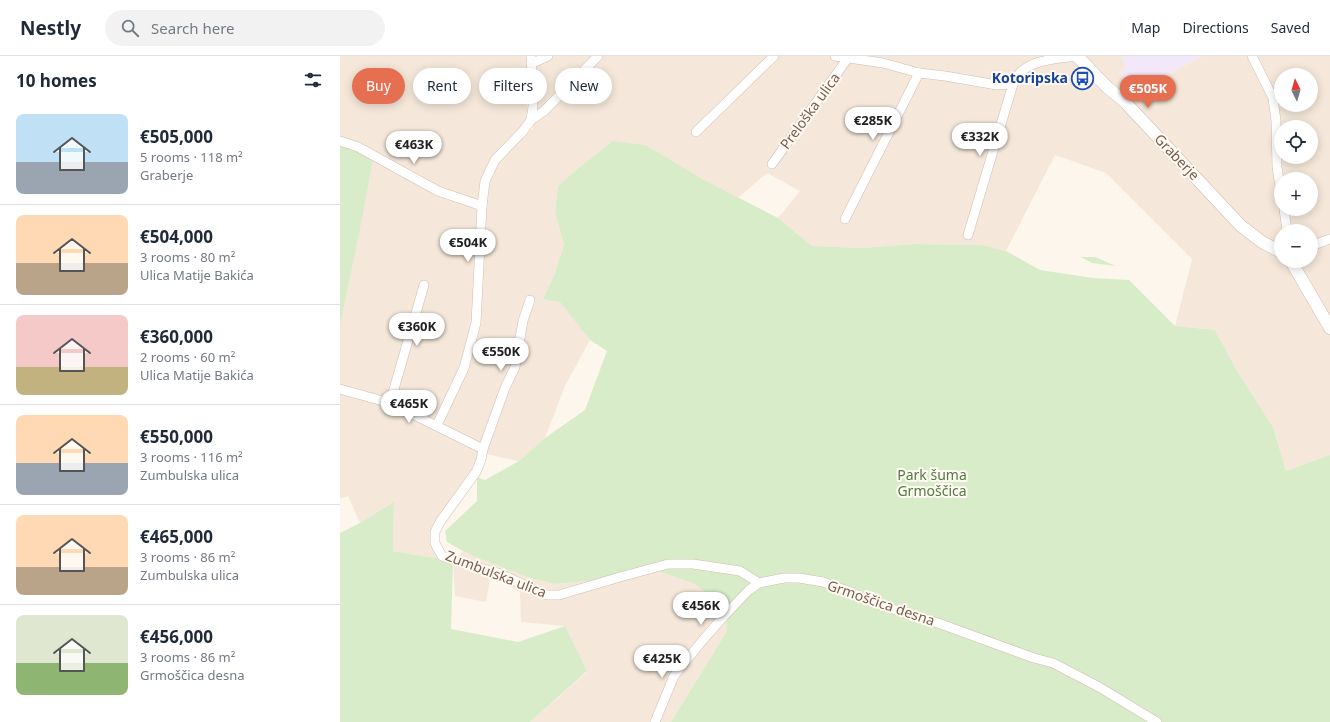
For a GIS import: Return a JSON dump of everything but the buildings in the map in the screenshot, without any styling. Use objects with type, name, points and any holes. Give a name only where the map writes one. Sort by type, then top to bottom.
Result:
[{"type":"street","points":[[531,120],[533,106],[531,60],[548,56]]},
{"type":"street","points":[[436,425],[464,368],[476,323],[482,206],[485,181],[495,160],[523,131],[531,120],[544,111],[598,56]]},
{"type":"street","points":[[696,132],[774,56]]},
{"type":"street","points":[[835,56],[883,63],[919,73],[997,85],[1013,84]]},
{"type":"street","points":[[968,235],[1015,77],[1027,67],[1046,60],[1078,56]]},
{"type":"street","name":"Graberje","points":[[1078,56],[1107,87],[1124,101],[1242,226],[1262,242],[1274,248]]},
{"type":"street","points":[[1252,56],[1273,98],[1276,122],[1278,172]]},
{"type":"street","name":"Preloška ulica","points":[[772,164],[848,58]]},
{"type":"street","points":[[845,219],[919,73]]},
{"type":"street","points":[[340,141],[358,146],[438,191],[482,206]]},
{"type":"street","points":[[1318,243],[1330,239]]},
{"type":"street","points":[[1295,268],[1330,328]]},
{"type":"street","points":[[390,403],[424,285]]},
{"type":"street","name":"Zumbulska ulica","points":[[530,300],[523,320],[515,367],[505,388],[483,449],[481,460],[476,472],[440,522],[435,532],[435,543],[442,556],[498,573],[547,595],[559,595],[668,564],[693,564],[740,571],[759,583]]},
{"type":"street","points":[[340,388],[390,403],[483,449]]},
{"type":"street","name":"Grmoščica desna","points":[[655,722],[674,676],[724,616],[759,583],[784,578],[799,578],[823,582],[880,605],[956,629],[1034,658],[1053,663],[1100,687],[1157,722]]},
{"type":"shaded area","points":[[340,56],[527,56],[527,68],[479,68],[479,104],[527,104],[527,113],[523,127],[508,141],[497,165],[533,128],[537,104],[547,104],[547,68],[536,68],[536,56],[1121,56],[1126,67],[1119,72],[1135,92],[1202,56],[1330,56],[1330,455],[1286,471],[1273,427],[1237,371],[1215,330],[1175,326],[1192,259],[1106,173],[1055,155],[1006,251],[982,245],[916,244],[862,248],[812,246],[778,218],[800,191],[767,173],[738,198],[704,180],[613,141],[558,186],[555,212],[564,245],[555,273],[543,299],[560,301],[590,340],[565,386],[545,438],[519,461],[479,453],[475,469],[432,534],[440,559],[393,551],[394,503],[360,523],[348,496],[340,499]]},
{"type":"shaded area","points":[[1121,56],[1202,56],[1135,92],[1119,72],[1126,67]]},
{"type":"shaded area","points":[[463,551],[527,577],[554,584],[589,581],[655,570],[695,584],[725,608],[727,631],[671,722],[530,722],[587,672],[565,626],[521,622],[520,593],[491,574],[486,602],[455,596],[453,561]]},
{"type":"green space","name":"Park šuma Grmoščica","points":[[613,141],[645,145],[704,180],[778,218],[812,246],[862,248],[916,244],[982,245],[1006,251],[1040,270],[1093,278],[1129,280],[1175,326],[1215,330],[1237,371],[1273,427],[1286,471],[1330,455],[1330,722],[671,722],[727,631],[725,608],[695,584],[655,570],[589,581],[554,584],[527,577],[486,561],[447,542],[445,531],[477,501],[477,477],[485,480],[519,461],[545,438],[585,410],[607,351],[590,340],[560,302],[543,299],[555,273],[564,245],[555,212],[558,186]]},
{"type":"green space","points":[[340,144],[360,151],[373,160],[340,324]]},
{"type":"green space","points":[[1081,257],[1095,257],[1116,266],[1092,263]]},
{"type":"green space","points":[[394,502],[393,551],[453,561],[451,629],[518,642],[565,626],[587,671],[530,722],[340,722],[340,533],[360,523]]},
{"type":"place","name":"Kotoripska","points":[[1083,78]]}]
